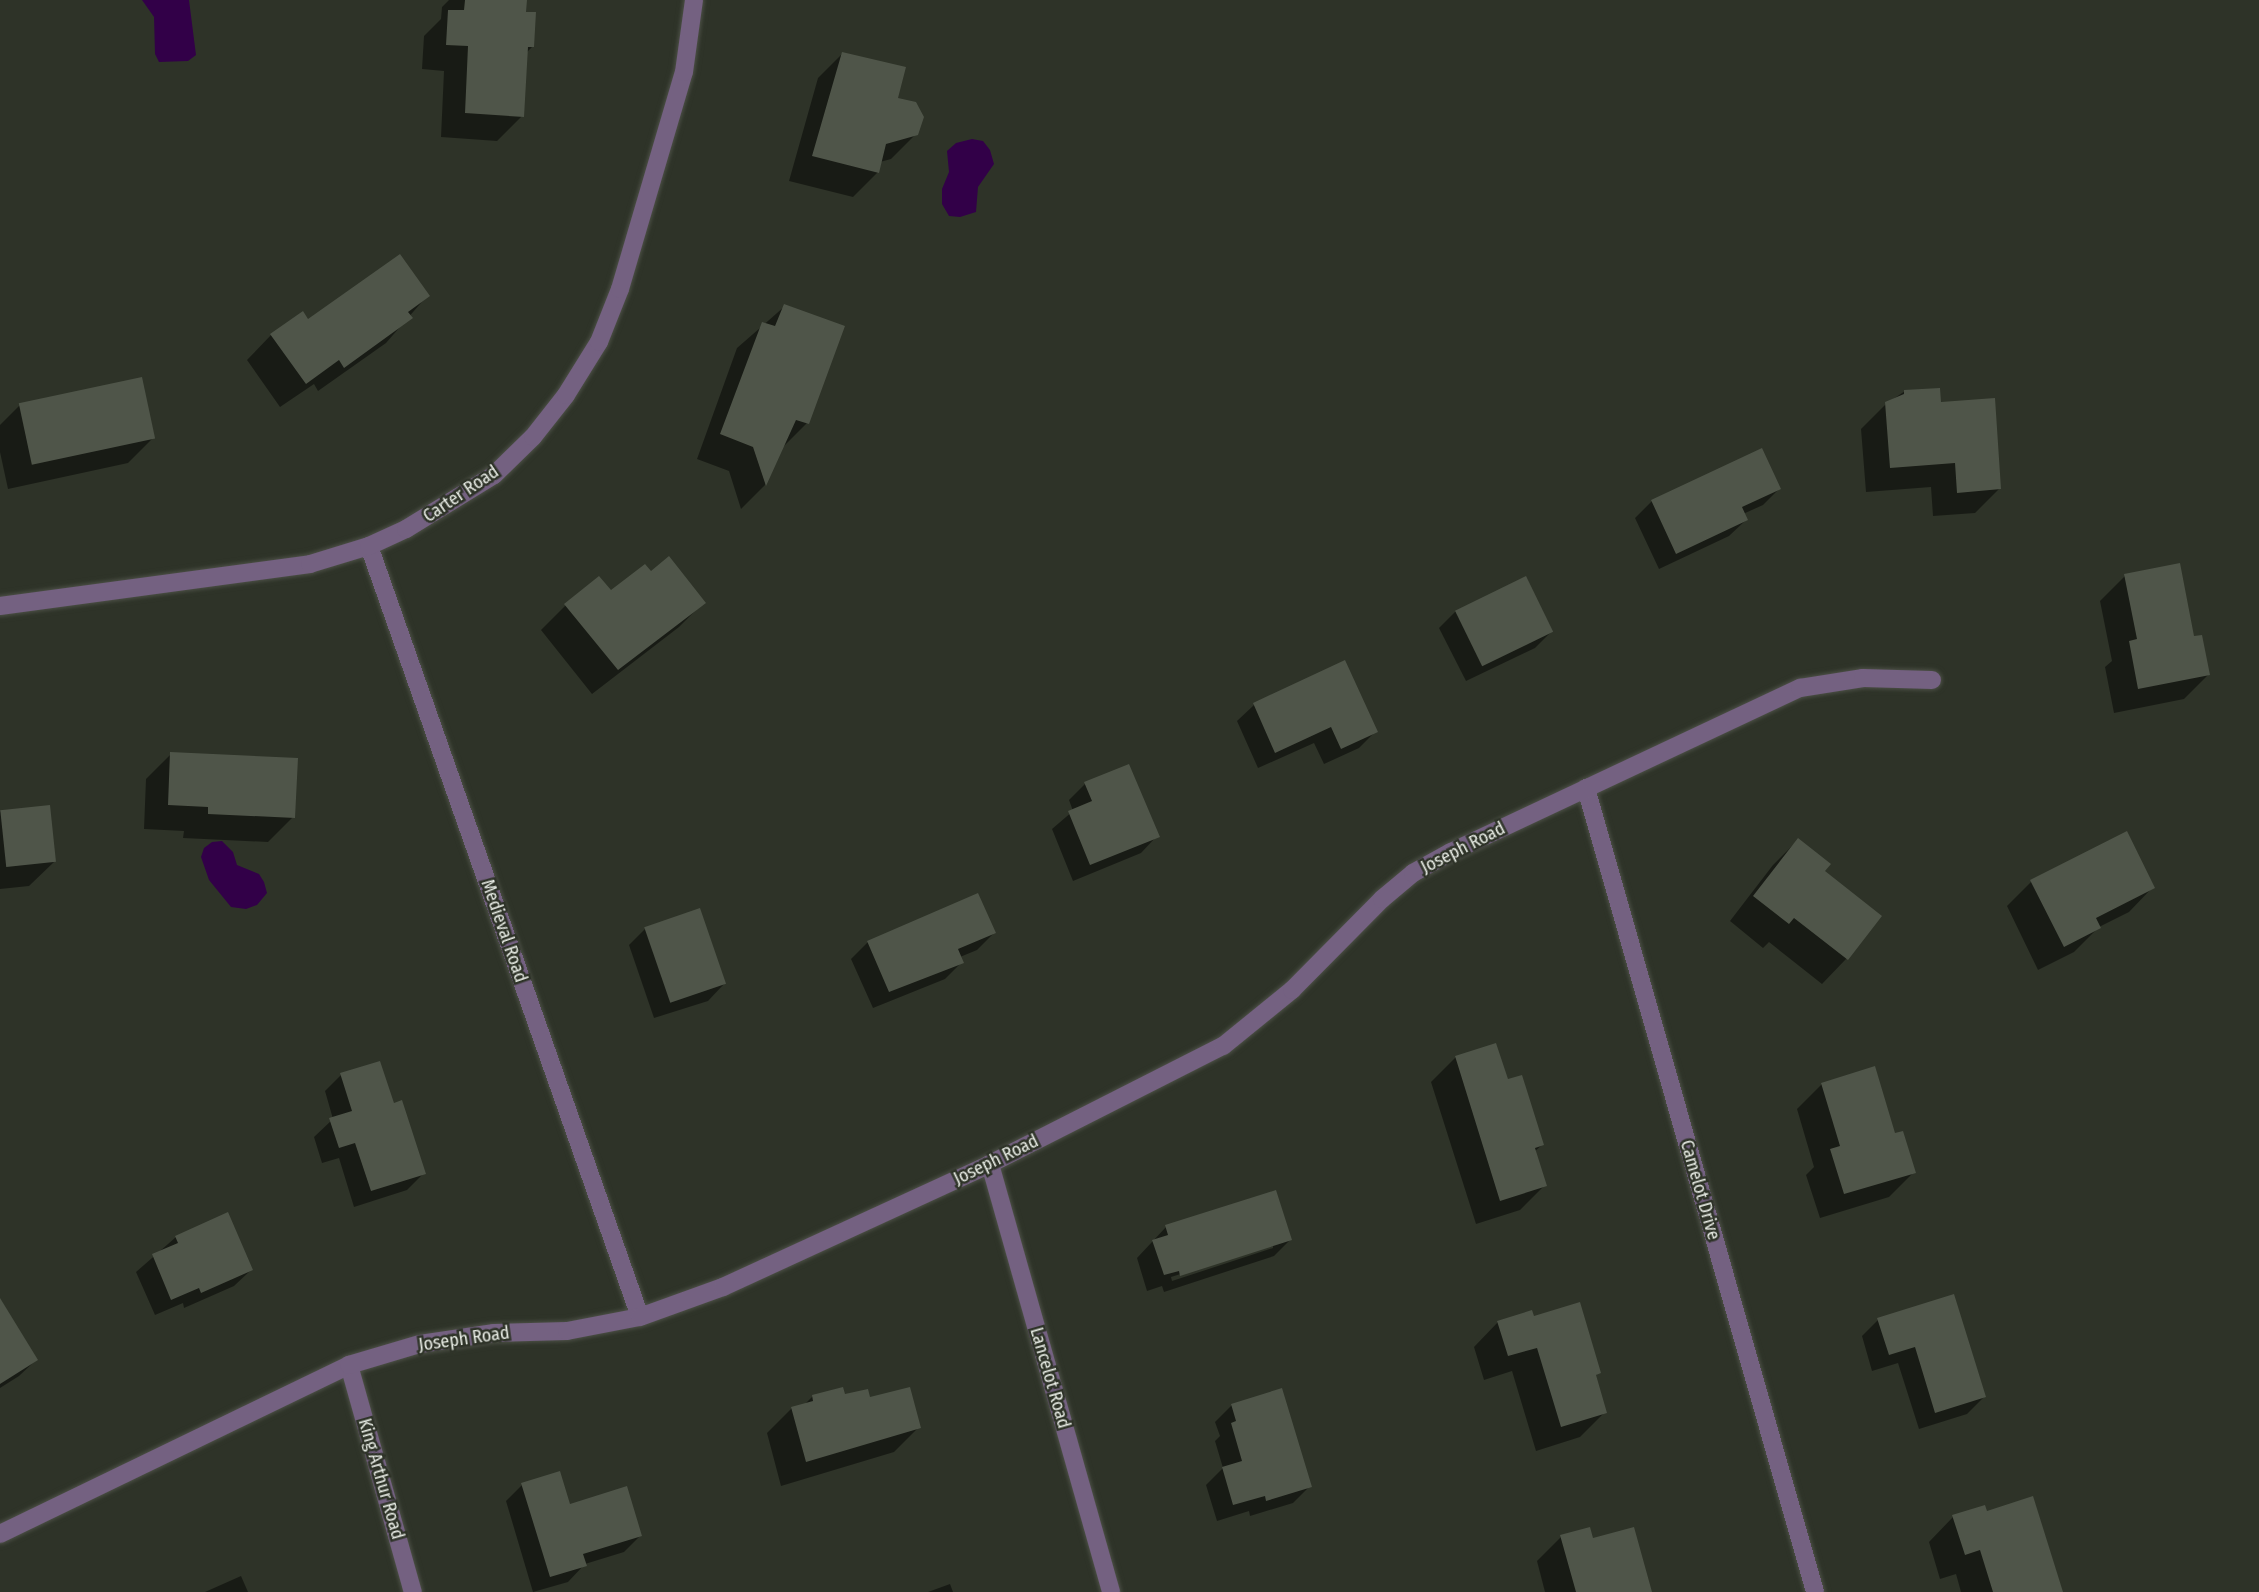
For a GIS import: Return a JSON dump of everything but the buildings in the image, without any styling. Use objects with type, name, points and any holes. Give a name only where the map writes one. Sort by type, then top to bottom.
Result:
[{"type":"street","name":"Carter Road","points":[[0,606],[310,564],[369,546],[440,510],[494,475],[533,437],[566,395],[599,342],[620,289],[684,72],[694,0]]},
{"type":"street","name":"Medieval Road","points":[[369,546],[640,1317]]},
{"type":"street","name":"Joseph Road","points":[[0,1534],[349,1366],[420,1344],[494,1333],[567,1331],[640,1317],[723,1287],[990,1164],[1223,1046],[1284,998],[1382,899],[1413,873],[1451,852],[1800,688],[1863,678],[1932,680]]},
{"type":"street","name":"Camelot Drive","points":[[1586,788],[1815,1592]]},
{"type":"street","name":"Lancelot Road","points":[[990,1164],[1111,1592]]},
{"type":"street","name":"King Arthur Road","points":[[349,1366],[413,1592]]},
{"type":"shaded area","points":[[142,0],[189,0],[196,55],[188,61],[159,62],[155,54],[154,17]]},
{"type":"shaded area","points":[[972,139],[983,141],[990,150],[994,164],[978,187],[976,212],[960,217],[949,216],[942,204],[942,189],[949,172],[947,151],[956,143]]},
{"type":"shaded area","points":[[222,841],[233,852],[237,865],[259,874],[264,882],[267,893],[257,905],[246,909],[231,907],[209,880],[201,857],[204,848],[212,842]]}]
